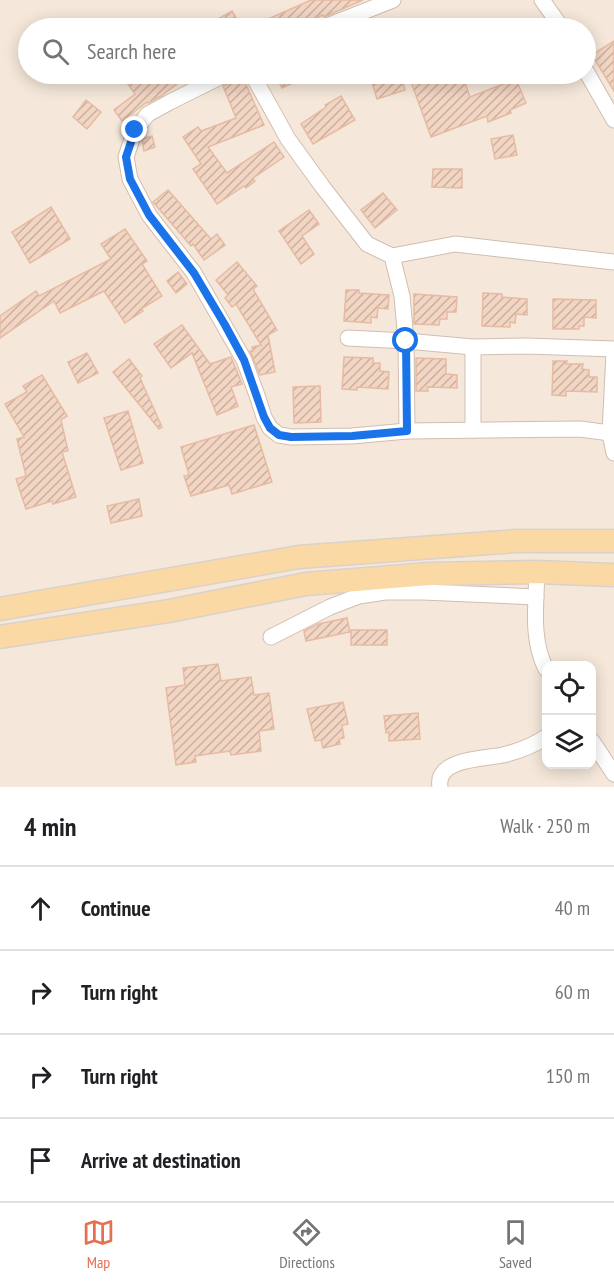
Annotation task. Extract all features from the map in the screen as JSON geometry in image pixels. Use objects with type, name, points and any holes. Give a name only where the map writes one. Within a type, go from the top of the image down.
[{"type":"main road","points":[[0,609],[299,557],[516,541],[614,541]]},
{"type":"main road","points":[[429,547],[429,574]]},
{"type":"main road","points":[[0,637],[169,611],[306,584],[429,574],[537,572],[614,575]]},
{"type":"street","points":[[347,18],[393,0]]},
{"type":"street","points":[[542,0],[555,18]]},
{"type":"street","points":[[206,84],[148,114],[135,130],[126,157],[130,179],[149,215],[194,273],[225,325],[244,360],[270,428],[279,435],[291,437],[473,430],[580,429],[610,433]]},
{"type":"street","points":[[258,84],[288,139],[367,244],[392,256],[455,244],[614,262]]},
{"type":"street","points":[[593,84],[614,120]]},
{"type":"street","points":[[392,256],[402,296],[406,341],[407,431]]},
{"type":"street","points":[[348,338],[473,347],[527,346],[614,351],[610,433],[614,453]]},
{"type":"street","points":[[473,347],[473,430]]},
{"type":"street","points":[[537,572],[535,618],[543,661]]},
{"type":"street","points":[[271,637],[330,607],[359,596],[385,592],[536,597]]},
{"type":"street","points":[[440,787],[439,783],[444,771],[455,764],[531,747],[542,740]]},
{"type":"street","points":[[596,748],[613,771]]},
{"type":"shaded area","points":[[0,0],[614,0],[614,787],[0,787]]},
{"type":"building","points":[[311,0],[363,0],[324,17],[323,15],[316,18],[270,18]]},
{"type":"building","points":[[232,11],[236,18],[220,18]]},
{"type":"building","points":[[614,41],[614,91],[596,62],[596,52]]},
{"type":"building","points":[[128,84],[177,84],[122,121],[114,110],[135,94]]},
{"type":"building","points":[[246,84],[264,125],[208,147],[227,173],[274,142],[284,157],[253,178],[255,181],[246,188],[244,186],[217,204],[193,169],[201,164],[183,137],[198,127],[201,131],[236,118],[223,86]]},
{"type":"building","points":[[372,84],[403,84],[405,90],[377,99]]},
{"type":"building","points":[[412,84],[465,84],[470,97],[503,84],[518,84],[526,103],[510,110],[511,113],[488,122],[487,116],[431,137]]},
{"type":"building","points":[[341,96],[355,120],[313,144],[301,124],[326,107],[325,105]]},
{"type":"building","points":[[86,100],[101,112],[87,129],[73,117]]},
{"type":"building","points":[[513,135],[517,155],[495,159],[491,139]]},
{"type":"building","points":[[152,136],[155,147],[144,151],[142,139]]},
{"type":"building","points":[[433,169],[462,169],[462,188],[432,187]]},
{"type":"building","points":[[168,190],[211,239],[217,234],[225,245],[204,260],[193,244],[191,246],[153,202]]},
{"type":"building","points":[[383,193],[397,210],[375,228],[361,210]]},
{"type":"building","points":[[51,207],[70,239],[30,263],[12,232]]},
{"type":"building","points":[[309,210],[319,224],[302,236],[314,254],[301,264],[279,231]]},
{"type":"building","points":[[125,229],[147,261],[142,264],[162,296],[141,309],[143,311],[125,323],[104,291],[60,313],[54,301],[0,338],[0,316],[36,291],[39,296],[111,259],[101,244]]},
{"type":"building","points":[[237,262],[257,286],[253,289],[277,330],[268,335],[275,372],[260,375],[250,351],[253,351],[252,347],[261,345],[236,304],[232,307],[225,298],[228,295],[216,280]]},
{"type":"building","points":[[178,272],[187,284],[176,293],[167,281]]},
{"type":"building","points":[[346,290],[389,295],[388,309],[378,308],[377,318],[371,317],[371,323],[344,321]]},
{"type":"building","points":[[483,293],[527,299],[527,315],[516,314],[515,323],[510,322],[510,327],[482,326]]},
{"type":"building","points":[[414,294],[457,297],[456,312],[447,312],[447,319],[440,319],[439,325],[414,324]]},
{"type":"building","points":[[553,299],[596,300],[596,318],[584,317],[584,326],[579,326],[579,329],[553,329]]},
{"type":"building","points":[[182,325],[210,364],[231,357],[242,384],[231,387],[238,406],[217,415],[192,353],[171,368],[154,344]]},
{"type":"building","points":[[87,353],[98,373],[78,383],[68,362]]},
{"type":"building","points":[[344,357],[373,358],[373,363],[380,363],[380,371],[389,372],[388,389],[357,387],[357,390],[342,389]]},
{"type":"building","points":[[416,358],[446,359],[446,374],[457,375],[457,388],[427,387],[428,391],[416,391]]},
{"type":"building","points":[[129,359],[142,376],[140,378],[162,427],[159,429],[113,372]]},
{"type":"building","points":[[553,361],[583,364],[582,369],[589,370],[589,377],[597,377],[597,392],[566,391],[566,396],[552,395]]},
{"type":"building","points":[[42,375],[67,416],[61,420],[68,451],[62,452],[76,497],[26,509],[16,479],[26,476],[17,439],[24,437],[5,404],[27,392],[23,386]]},
{"type":"building","points":[[320,386],[321,422],[294,423],[293,387]]},
{"type":"building","points":[[128,411],[143,463],[121,470],[104,418]]},
{"type":"building","points":[[254,425],[272,482],[232,494],[229,485],[191,496],[184,476],[189,475],[181,447]]},
{"type":"building","points":[[139,499],[142,516],[111,523],[107,506]]},
{"type":"building","points":[[347,618],[350,632],[306,641],[304,631],[318,624]]},
{"type":"building","points":[[351,630],[387,630],[387,645],[351,645]]},
{"type":"building","points":[[218,664],[221,681],[251,677],[254,695],[269,693],[274,729],[259,731],[261,751],[231,755],[230,751],[195,756],[196,762],[176,765],[166,688],[185,685],[183,668]]},
{"type":"building","points":[[343,702],[348,724],[342,725],[344,738],[339,739],[340,744],[323,748],[321,740],[315,741],[307,709]]},
{"type":"building","points":[[418,713],[420,739],[389,741],[384,716]]},
{"type":"route","points":[[135,130],[126,157],[130,179],[149,215],[194,273],[225,325],[244,360],[270,428],[279,435],[291,437],[352,436],[407,431],[406,341]]}]
